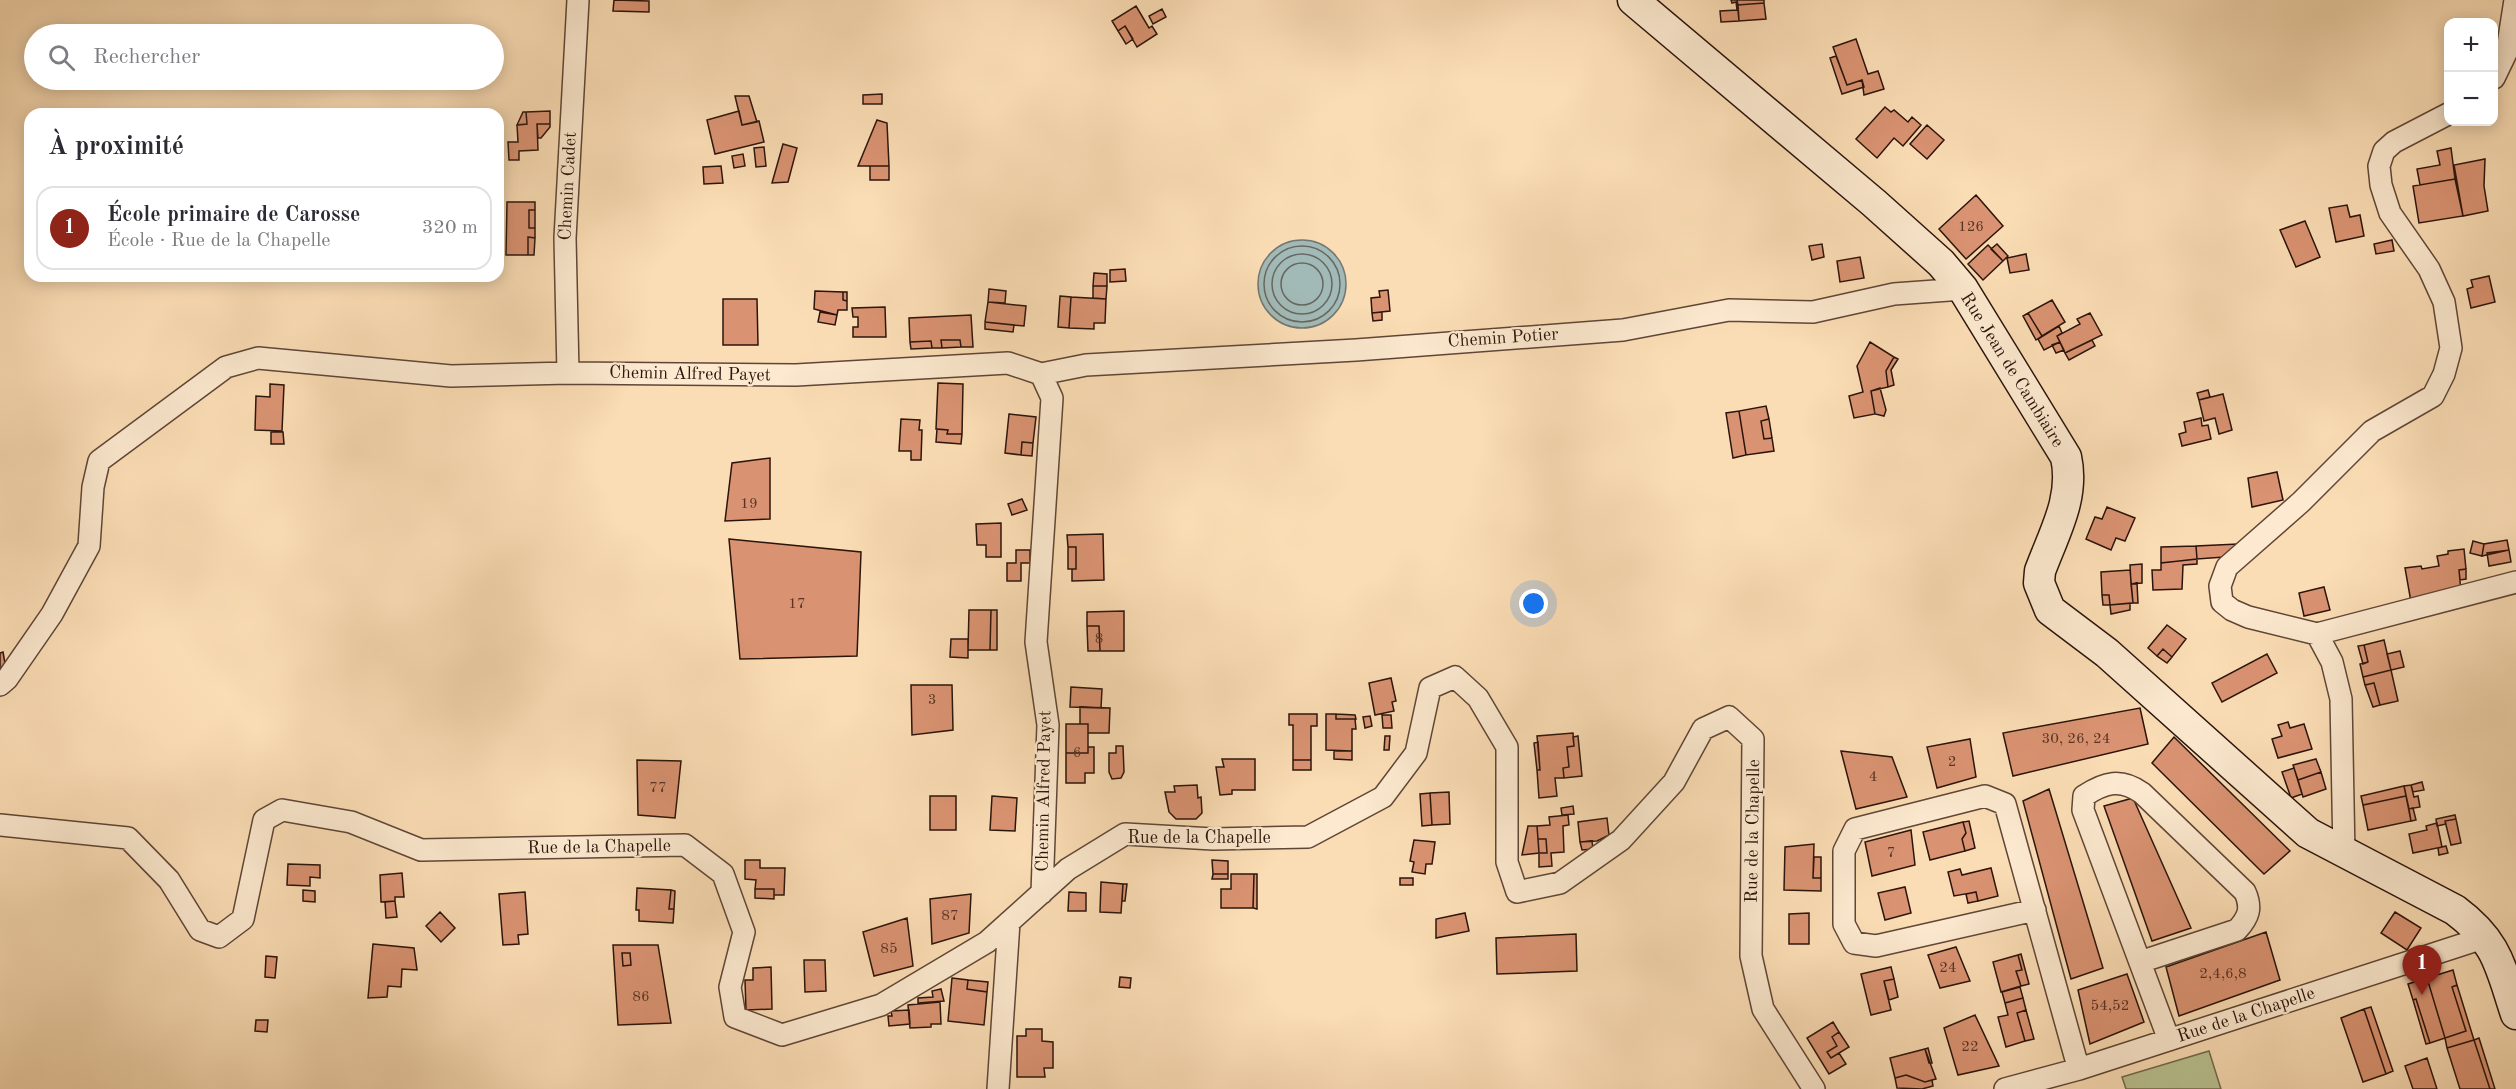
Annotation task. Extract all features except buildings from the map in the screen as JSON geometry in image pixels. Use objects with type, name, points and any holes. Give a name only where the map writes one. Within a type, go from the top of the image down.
[{"type":"main road","name":"Rue Jean de Cambiaire","points":[[1633,0],[1874,203],[1941,263],[1963,290],[2066,457],[2070,475],[2067,500],[2040,571],[2039,583],[2050,610],[2107,653],[2308,833],[2344,854],[2455,910],[2486,937],[2498,960],[2516,1014]]},
{"type":"street","name":"Chemin Cadet","points":[[568,373],[565,238],[578,0]]},
{"type":"street","points":[[2496,72],[2507,51],[2515,0]]},
{"type":"street","points":[[2444,116],[2394,141],[2384,151],[2379,166],[2381,185],[2390,213],[2429,269],[2444,302],[2451,348],[2444,374],[2433,396],[2372,431],[2301,502],[2227,567],[2220,586],[2222,602],[2232,610],[2248,617],[2317,634],[2516,582]]},
{"type":"street","name":"Chemin Potier","points":[[1041,374],[1086,365],[1356,350],[1623,330],[1729,310],[1813,312],[1893,294],[1963,290]]},
{"type":"street","name":"Chemin Alfred Payet","points":[[0,685],[52,614],[90,546],[93,487],[99,461],[226,367],[258,358],[451,376],[568,373],[796,375],[1008,363],[1041,374],[1052,398],[1036,642],[1048,725],[1042,893]]},
{"type":"street","points":[[2317,634],[2332,662],[2341,699],[2344,854]]},
{"type":"street","name":"Rue de la Chapelle","points":[[0,825],[128,838],[169,880],[200,930],[219,937],[243,919],[264,820],[282,810],[351,822],[421,850],[685,845],[723,874],[744,932],[729,987],[735,1017],[782,1035],[881,1005],[987,942],[1068,869],[1125,834],[1213,839],[1308,837],[1383,797],[1416,753],[1430,688],[1455,677],[1478,698],[1507,747],[1507,862],[1517,892],[1560,883],[1621,840],[1674,782],[1703,729],[1729,717],[1753,739],[1751,956],[1763,1009],[1814,1089]]},
{"type":"street","points":[[2140,962],[2237,930],[2247,919],[2250,904],[2245,892],[2142,793],[2129,783],[2112,784],[2095,789],[2084,796],[2083,810],[2169,1040]]},
{"type":"street","points":[[2035,910],[1876,946],[1854,943],[1844,924],[1844,851],[1855,829],[1985,796],[2005,804],[2035,910],[2079,1069]]},
{"type":"street","points":[[998,1089],[1009,922]]},
{"type":"street","name":"Rue de la Chapelle","points":[[2005,1089],[2079,1069],[2486,937]]},
{"type":"green space","points":[[2209,1051],[2221,1089],[2126,1089],[2122,1077]]},
{"type":"water","points":[[1302,240],[1319,244],[1333,253],[1342,267],[1346,284],[1342,301],[1333,315],[1319,324],[1302,328],[1285,324],[1271,315],[1262,301],[1258,284],[1262,267],[1271,253],[1285,244]]},
{"type":"place","name":"École primaire de Carosse","points":[[2422,995]]}]
